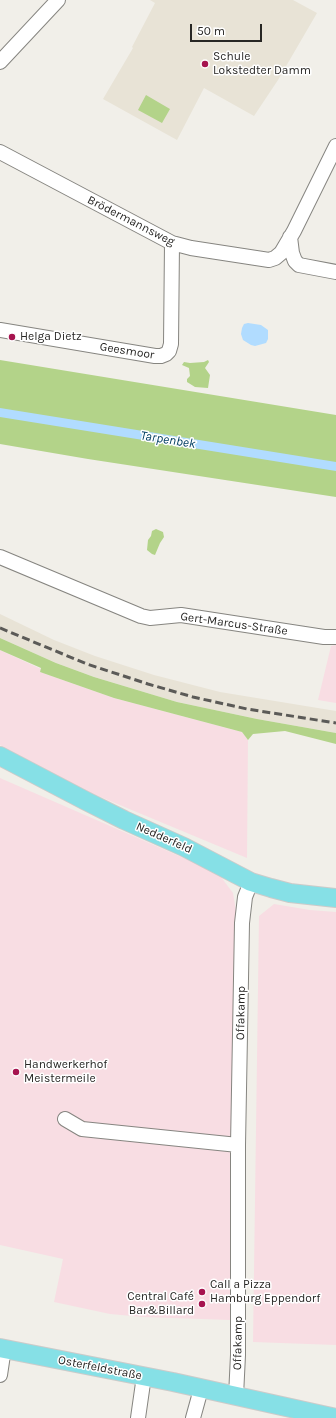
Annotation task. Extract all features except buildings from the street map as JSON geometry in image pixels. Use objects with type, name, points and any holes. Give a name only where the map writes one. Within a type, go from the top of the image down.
[{"type":"main road","name":"Nedderfeld","points":[[0,756],[118,817],[184,847],[251,882],[290,893],[336,898]]},
{"type":"main road","name":"Osterfeldstraße","points":[[2,1348],[144,1376],[336,1418]]},
{"type":"street","points":[[0,62],[58,0]]},
{"type":"street","name":"Brödermannsweg","points":[[0,152],[172,243],[190,248],[268,260],[275,258],[281,253],[290,238],[336,146]]},
{"type":"street","points":[[290,238],[292,253],[295,261],[299,265],[336,272]]},
{"type":"street","name":"Geesmoor","points":[[0,330],[156,356],[166,354],[169,351],[171,344],[172,243]]},
{"type":"street","name":"Gert-Marcus-Straße","points":[[0,557],[141,616],[150,618],[181,615],[330,638],[336,637]]},
{"type":"street","name":"Offakamp","points":[[236,1396],[238,1355],[238,1145],[242,923],[245,897],[251,882]]},
{"type":"street","points":[[65,1119],[82,1129],[238,1145]]},
{"type":"street","points":[[0,1375],[2,1348]]},
{"type":"street","points":[[138,1418],[144,1376]]},
{"type":"street","points":[[193,1418],[201,1388]]},
{"type":"shaded area","name":"Schule Lokstedter Damm","points":[[150,0],[293,0],[317,13],[278,80],[254,116],[204,88],[177,140],[103,99],[133,48],[132,47],[155,3]]},
{"type":"shaded area","points":[[0,614],[54,640],[95,656],[154,675],[220,692],[336,711],[336,733],[257,719],[177,702],[94,677],[56,663],[0,638]]},
{"type":"shaded area","points":[[336,645],[336,703],[318,700],[331,646]]},
{"type":"shaded area","points":[[0,650],[41,669],[40,672],[114,698],[242,732],[248,740],[247,858],[91,793],[0,745]]},
{"type":"shaded area","points":[[0,778],[218,873],[233,893],[236,911],[230,1320],[143,1317],[110,1314],[54,1302],[63,1259],[0,1245]]},
{"type":"shaded area","points":[[274,904],[310,910],[336,912],[336,1345],[253,1342],[259,916]]},
{"type":"green space","points":[[146,95],[170,109],[162,123],[138,110]]},
{"type":"green space","points":[[0,360],[336,415],[336,497],[0,444]]},
{"type":"green space","points":[[208,360],[209,362],[205,368],[210,375],[208,388],[195,387],[187,382],[187,379],[190,376],[189,368],[182,365],[184,362],[204,362]]},
{"type":"green space","points":[[156,529],[163,532],[164,537],[155,555],[147,550],[148,540],[152,531]]},
{"type":"green space","points":[[0,638],[56,663],[94,677],[177,702],[257,719],[336,733],[336,744],[285,731],[253,734],[248,740],[242,732],[114,698],[40,672],[41,668],[0,650]]},
{"type":"water","points":[[248,323],[261,325],[268,330],[268,339],[266,343],[255,346],[243,340],[241,334],[242,328],[244,324]]},
{"type":"water","name":"Tarpenbek","points":[[0,408],[336,462],[336,471],[0,417]]},
{"type":"railway","points":[[0,628],[87,664],[193,697],[247,709],[336,723]]},
{"type":"place","name":"Schule Lokstedter Damm","points":[[205,64]]},
{"type":"place","name":"Helga Dietz","points":[[12,337]]},
{"type":"place","name":"Handwerkerhof Meistermeile","points":[[16,1072]]},
{"type":"place","name":"Call a Pizza Hamburg Eppendorf","points":[[202,1292]]},
{"type":"place","name":"Central Café Bar&Billard","points":[[202,1304]]}]
